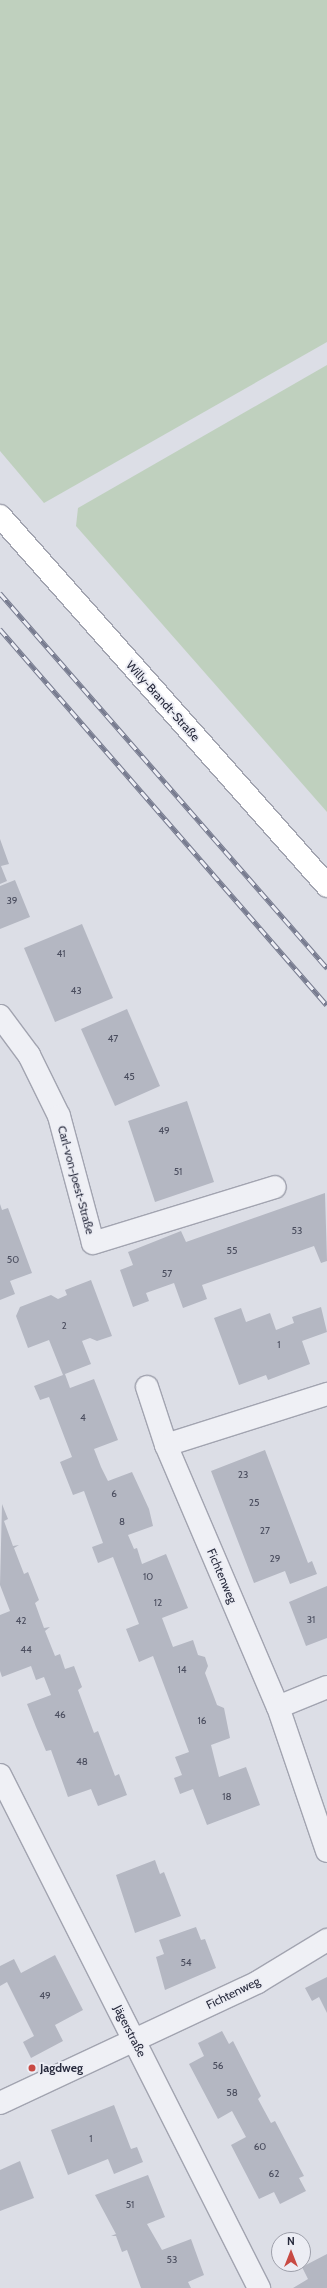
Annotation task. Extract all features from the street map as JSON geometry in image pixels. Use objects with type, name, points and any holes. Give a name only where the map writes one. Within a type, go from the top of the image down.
[{"type":"main road","name":"Willy-Brandt-Straße","points":[[0,516],[327,886]]},
{"type":"street","name":"Carl-von-Joest-Straße","points":[[0,1016],[29,1055],[59,1116],[79,1196],[93,1243],[275,1187]]},
{"type":"street","name":"Fichtenweg","points":[[147,1387],[166,1445],[278,1706],[327,1851]]},
{"type":"street","points":[[166,1445],[327,1394]]},
{"type":"street","points":[[278,1706],[327,1687]]},
{"type":"street","name":"Jägerstraße","points":[[0,1775],[259,2288]]},
{"type":"street","name":"Fichtenweg","points":[[135,2040],[258,1982],[327,1940]]},
{"type":"street","points":[[0,2103],[135,2040]]},
{"type":"green space","points":[[0,0],[327,0],[327,342],[44,503],[0,451]]},
{"type":"green space","points":[[327,365],[327,812],[76,526],[78,508]]},
{"type":"building","points":[[0,839],[9,864],[1,866],[7,881],[0,884]]},
{"type":"building","points":[[15,880],[30,917],[0,929],[0,886]]},
{"type":"building","points":[[82,924],[113,998],[55,1022],[24,948]]},
{"type":"building","points":[[127,1009],[160,1086],[115,1106],[81,1029]]},
{"type":"building","points":[[187,1101],[214,1182],[155,1202],[128,1121]]},
{"type":"building","points":[[325,1193],[327,1261],[321,1263],[314,1246],[202,1285],[207,1299],[183,1308],[174,1283],[146,1293],[149,1301],[133,1307],[120,1270],[133,1265],[128,1252],[181,1231],[186,1242]]},
{"type":"building","points":[[0,1204],[2,1210],[8,1208],[32,1273],[10,1281],[15,1294],[0,1300]]},
{"type":"building","points":[[91,1280],[112,1336],[97,1341],[90,1338],[82,1341],[91,1364],[65,1374],[70,1388],[94,1379],[118,1440],[94,1449],[101,1467],[108,1481],[132,1472],[149,1509],[153,1526],[128,1535],[134,1549],[137,1548],[142,1564],[166,1554],[188,1608],[162,1618],[173,1647],[193,1640],[198,1655],[205,1657],[208,1666],[205,1673],[217,1705],[224,1708],[230,1738],[211,1745],[219,1777],[246,1767],[260,1805],[207,1825],[193,1789],[180,1794],[174,1778],[182,1775],[175,1757],[189,1752],[153,1656],[139,1662],[126,1629],[139,1624],[113,1557],[98,1563],[92,1547],[103,1543],[84,1491],[73,1495],[60,1462],[72,1457],[49,1397],[40,1400],[34,1386],[63,1375],[49,1340],[28,1348],[16,1316],[20,1307],[51,1295],[58,1299],[67,1295],[65,1290]]},
{"type":"building","points":[[321,1307],[327,1332],[302,1341],[310,1364],[268,1380],[266,1375],[239,1385],[214,1318],[241,1308],[246,1322],[270,1313],[276,1330],[294,1323],[292,1317]]},
{"type":"building","points":[[265,1450],[308,1563],[312,1561],[317,1574],[290,1584],[285,1571],[254,1583],[211,1471]]},
{"type":"building","points":[[2,1504],[8,1519],[4,1521],[13,1546],[19,1545],[14,1548],[24,1574],[28,1572],[39,1600],[35,1603],[44,1628],[50,1627],[45,1631],[55,1656],[60,1654],[65,1669],[74,1666],[82,1687],[78,1690],[94,1733],[98,1731],[115,1776],[119,1774],[127,1795],[98,1806],[91,1789],[68,1797],[51,1750],[46,1751],[27,1704],[51,1695],[44,1677],[36,1680],[31,1666],[2,1677],[0,1671],[0,1615],[10,1611],[0,1585]]},
{"type":"building","points":[[327,1586],[327,1638],[306,1646],[289,1602]]},
{"type":"building","points":[[155,1860],[160,1874],[164,1872],[181,1916],[135,1933],[116,1875]]},
{"type":"building","points":[[196,1927],[201,1940],[205,1939],[216,1968],[165,1990],[156,1957],[164,1954],[159,1940]]},
{"type":"building","points":[[55,1955],[83,2010],[55,2025],[63,2041],[31,2058],[23,2042],[34,2036],[7,1982],[0,1986],[0,1966],[14,1959],[21,1973]]},
{"type":"building","points":[[327,1977],[327,2013],[319,1997],[312,2001],[305,1988]]},
{"type":"building","points":[[222,2031],[229,2044],[233,2041],[261,2096],[258,2099],[271,2123],[275,2121],[304,2176],[299,2178],[306,2191],[280,2204],[274,2192],[259,2199],[231,2145],[246,2137],[232,2111],[218,2119],[189,2064],[204,2056],[198,2043]]},
{"type":"building","points":[[114,2105],[131,2149],[137,2147],[143,2162],[114,2174],[108,2159],[68,2175],[51,2130]]},
{"type":"building","points":[[20,2161],[34,2198],[0,2211],[0,2170]]},
{"type":"building","points":[[148,2175],[165,2217],[147,2224],[162,2250],[191,2239],[204,2275],[188,2282],[191,2288],[141,2288],[127,2250],[122,2252],[116,2236],[111,2236],[116,2234],[95,2195]]},
{"type":"building","points":[[327,2254],[327,2288],[293,2288],[308,2279],[304,2272],[311,2272],[311,2262]]},
{"type":"railway","points":[[0,593],[327,968]]},
{"type":"railway","points":[[0,629],[327,1005]]},
{"type":"place","name":"Jagdweg","points":[[32,2068]]}]
